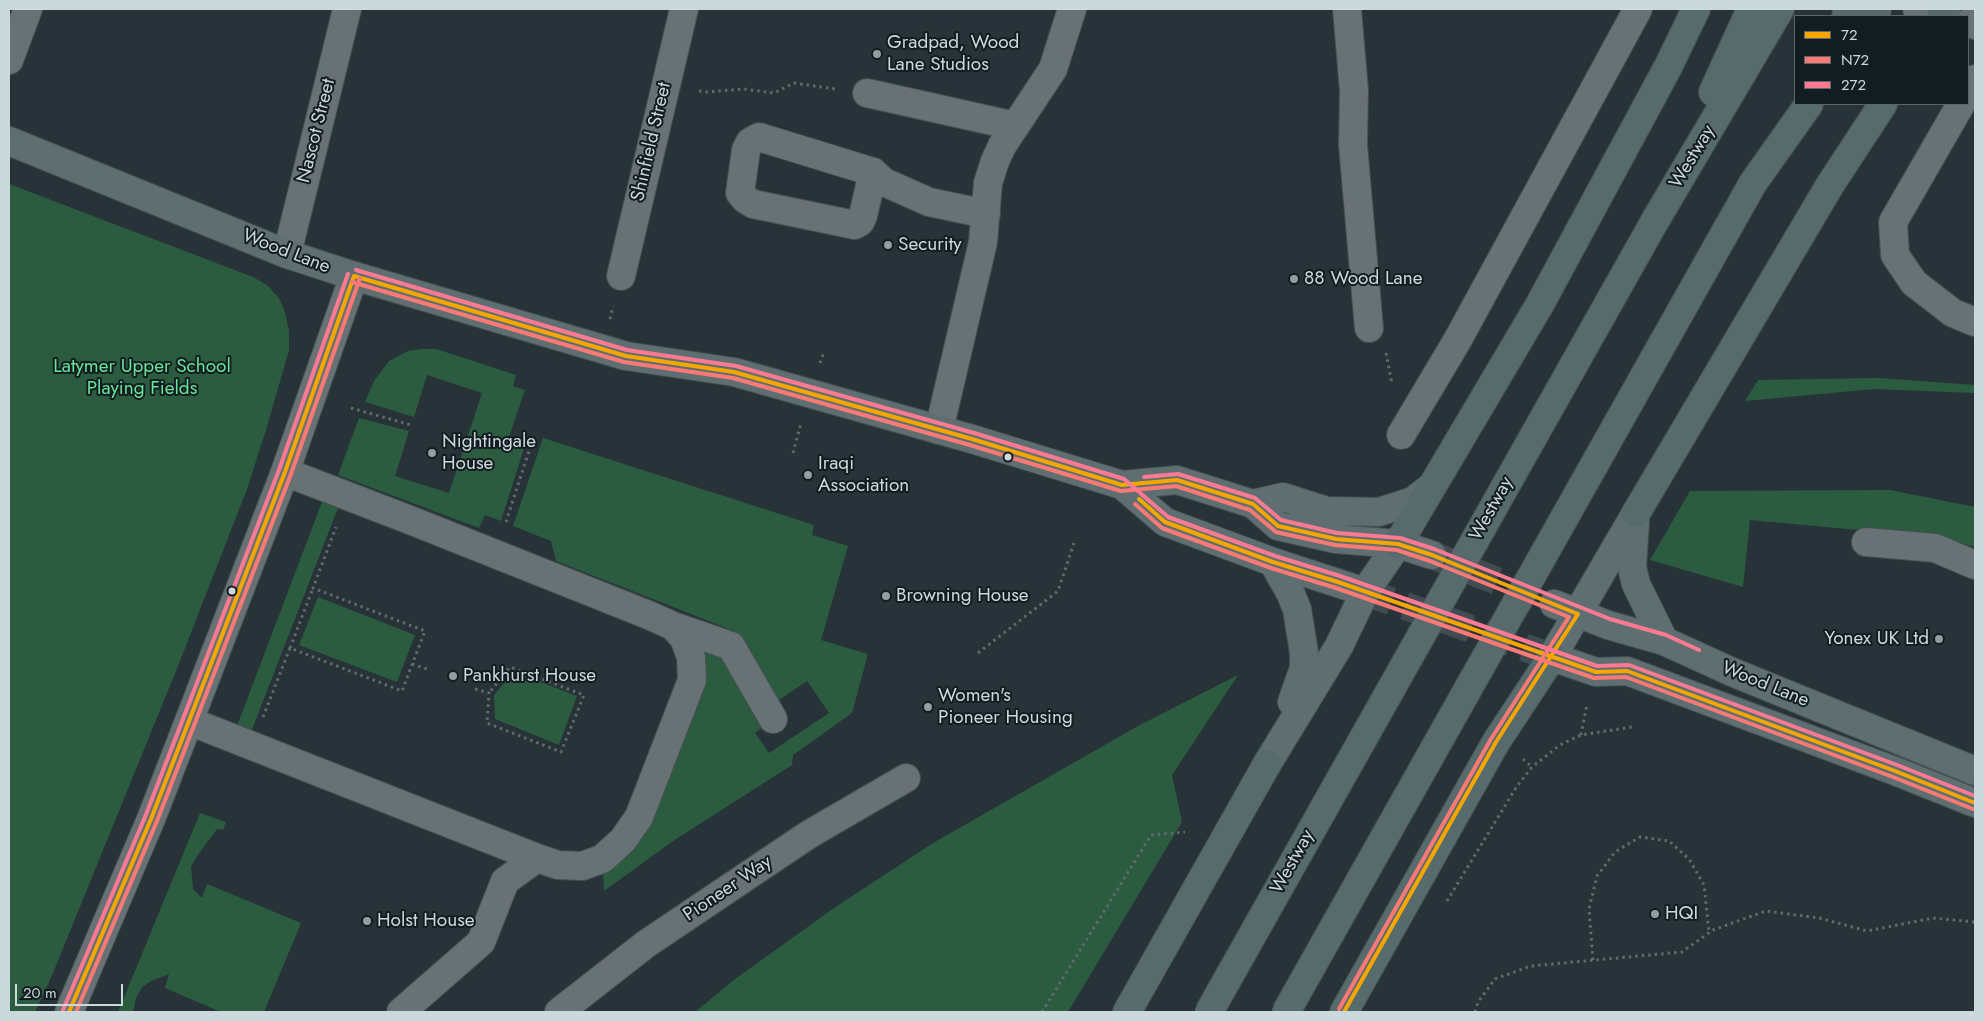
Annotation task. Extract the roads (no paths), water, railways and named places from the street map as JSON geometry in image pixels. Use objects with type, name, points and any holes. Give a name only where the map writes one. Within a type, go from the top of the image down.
[{"type":"highway","points":[[1398,544],[1540,304],[1668,67],[1696,9]]},
{"type":"highway","points":[[1656,219],[1751,9]]},
{"type":"highway","name":"Westway","points":[[1209,1012],[1656,219],[1780,9]]},
{"type":"highway","points":[[1286,1012],[1796,105]]},
{"type":"highway","points":[[1753,183],[1808,105]]},
{"type":"highway","points":[[1636,512],[1830,185],[1882,105]]},
{"type":"highway","points":[[1344,1012],[1496,742],[1552,657]]},
{"type":"highway","points":[[1127,1012],[1267,764]]},
{"type":"main road","name":"Wood Lane","points":[[9,141],[287,254],[354,276],[626,356],[734,372],[939,430],[1122,485],[1178,480],[1253,504],[1278,526],[1336,539],[1398,544],[1432,555]]},
{"type":"main road","name":"Wood Lane","points":[[1122,485],[1165,522],[1273,562],[1365,592]]},
{"type":"main road","points":[[1253,504],[1283,497],[1327,511],[1379,512],[1413,501],[1432,487]]},
{"type":"main road","points":[[1552,657],[1566,609],[1636,512]]},
{"type":"main road","points":[[1636,512],[1632,567],[1636,584],[1664,641]]},
{"type":"main road","points":[[1267,764],[1339,646],[1365,592],[1398,544]]},
{"type":"main road","points":[[1267,764],[1304,668],[1304,653],[1297,609],[1273,562]]},
{"type":"main road","name":"Wood Lane","points":[[1566,609],[1608,625],[1664,641],[1732,672],[1975,770]]},
{"type":"main road","name":"Wood Lane","points":[[1552,657],[1596,672],[1627,671],[1895,771],[1975,803]]},
{"type":"street","points":[[9,60],[28,9]]},
{"type":"street","name":"Nascot Street","points":[[287,254],[347,9]]},
{"type":"street","name":"Shinfield Street","points":[[621,276],[684,9]]},
{"type":"street","points":[[939,430],[983,242],[988,183],[995,161],[1015,126],[1053,69],[1072,9]]},
{"type":"street","points":[[1347,9],[1354,91],[1353,145],[1369,328]]},
{"type":"street","points":[[1401,435],[1457,341],[1638,9]]},
{"type":"street","points":[[1917,9],[1939,15]]},
{"type":"street","points":[[1969,90],[1975,79]]},
{"type":"street","points":[[867,93],[1015,126]]},
{"type":"street","points":[[1960,105],[1893,222],[1894,256],[1914,283],[1953,313],[1975,322]]},
{"type":"street","points":[[873,172],[860,222],[855,225],[752,204],[740,193],[746,150],[750,142],[759,137],[873,172],[884,182],[929,202],[986,214]]},
{"type":"street","points":[[69,1012],[151,819],[285,472],[354,276]]},
{"type":"street","points":[[285,472],[673,626],[731,646],[773,719]]},
{"type":"street","points":[[1866,542],[1935,548],[1975,565]]},
{"type":"street","points":[[189,720],[558,866],[582,866],[602,859],[624,840],[639,816],[692,680],[691,657],[684,638],[673,626]]},
{"type":"street","name":"Pioneer Way","points":[[559,1012],[646,944],[792,846],[906,778]]},
{"type":"street","points":[[401,1012],[480,942],[505,881],[537,858]]},
{"type":"tunnel","points":[[1432,555],[1554,604]]},
{"type":"tunnel","points":[[1365,592],[1552,657]]},
{"type":"place","name":"Gradpad, Wood Lane Studios","points":[[877,54]]},
{"type":"place","name":"Security","points":[[888,245]]},
{"type":"place","name":"88 Wood Lane","points":[[1294,279]]},
{"type":"place","name":"Nightingale House","points":[[432,453]]},
{"type":"place","name":"Iraqi Association","points":[[808,475]]},
{"type":"place","name":"Browning House","points":[[886,596]]},
{"type":"place","name":"Yonex UK Ltd","points":[[1939,639]]},
{"type":"place","name":"Pankhurst House","points":[[453,676]]},
{"type":"place","name":"Women's Pioneer Housing","points":[[928,707]]},
{"type":"place","name":"HQI","points":[[1655,914]]},
{"type":"place","name":"Holst House","points":[[367,921]]},
{"type":"park label","name":"Latymer Upper School Playing Fields","points":[[142,378]]}]
